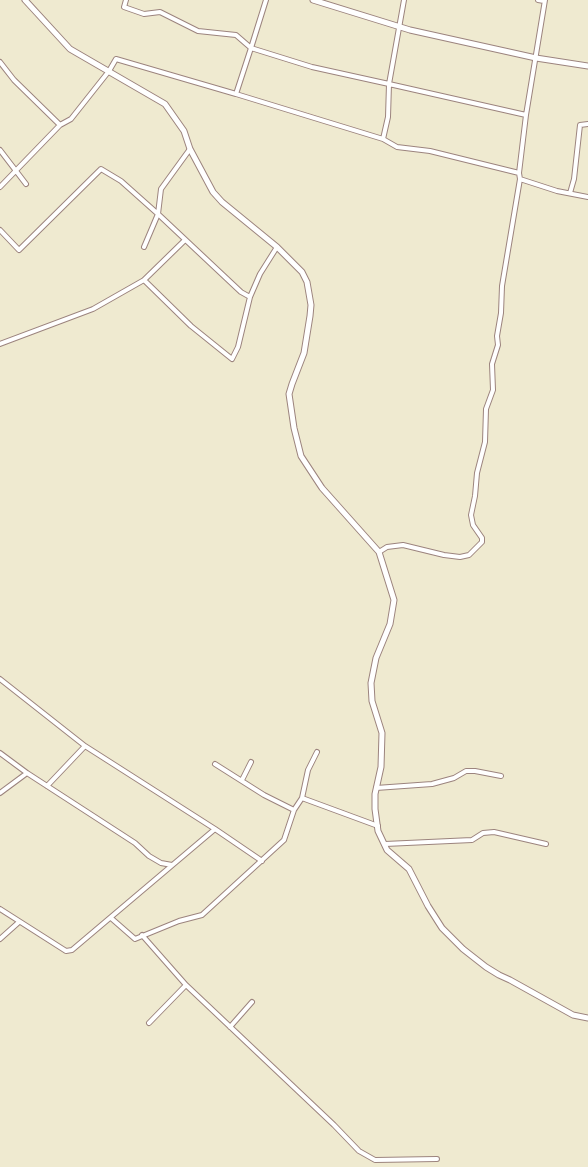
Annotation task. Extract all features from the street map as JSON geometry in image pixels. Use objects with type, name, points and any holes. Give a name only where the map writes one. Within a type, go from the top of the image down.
[{"type":"street","points":[[26,0],[70,49],[164,104],[184,131],[190,149],[205,179],[217,197],[277,247],[302,272],[307,282],[311,305],[304,353],[289,394],[294,428],[301,456],[322,488],[379,552],[394,600],[390,624],[376,658],[371,683],[372,701],[382,733],[375,809],[378,826],[387,850],[410,870],[428,906],[442,928],[463,948],[486,967],[499,975],[573,1015],[588,1018]]},
{"type":"street","points":[[126,0],[124,6],[144,14],[160,12],[198,30],[236,35],[251,48],[312,66],[526,115]]},
{"type":"street","points":[[236,94],[266,0]]},
{"type":"street","points":[[313,0],[400,27],[536,58],[588,66]]},
{"type":"street","points":[[383,139],[388,117],[389,84],[404,0]]},
{"type":"street","points":[[379,552],[387,547],[403,545],[444,556],[460,557],[470,555],[482,542],[482,538],[473,525],[471,515],[475,496],[477,473],[485,442],[486,409],[493,390],[492,364],[498,345],[497,336],[501,314],[502,286],[520,179],[519,173],[526,115],[545,1],[538,0]]},
{"type":"street","points":[[0,187],[16,169],[40,147],[60,124],[71,119],[109,71],[116,59],[383,139],[397,147],[430,151],[519,173]]},
{"type":"street","points":[[0,62],[14,80],[60,124]]},
{"type":"street","points":[[570,193],[574,179],[580,126],[588,124]]},
{"type":"street","points":[[144,247],[158,214],[161,190],[190,149]]},
{"type":"street","points":[[0,150],[26,184]]},
{"type":"street","points":[[0,230],[19,250],[101,169],[120,181],[158,214],[241,292],[250,297]]},
{"type":"street","points":[[520,179],[550,189],[588,197]]},
{"type":"street","points":[[0,344],[93,310],[144,280],[185,240]]},
{"type":"street","points":[[144,280],[191,326],[232,359],[238,346],[250,297],[260,274],[277,247]]},
{"type":"street","points":[[0,679],[85,746],[215,829],[262,861]]},
{"type":"street","points":[[47,786],[85,746]]},
{"type":"street","points":[[111,918],[135,939],[142,935],[202,914],[284,840],[294,810],[302,798],[308,770],[317,752]]},
{"type":"street","points":[[0,753],[27,773],[135,843],[149,856],[161,863],[172,866]]},
{"type":"street","points":[[242,780],[251,762]]},
{"type":"street","points":[[215,764],[264,795],[294,810]]},
{"type":"street","points":[[376,788],[432,784],[454,778],[466,771],[475,770],[501,776]]},
{"type":"street","points":[[0,793],[27,773]]},
{"type":"street","points":[[302,798],[378,826]]},
{"type":"street","points":[[0,909],[66,951],[72,950],[215,829]]},
{"type":"street","points":[[385,844],[472,840],[483,833],[494,832],[546,844]]},
{"type":"street","points":[[0,939],[19,922]]},
{"type":"street","points":[[142,935],[186,985],[359,1150],[375,1160],[437,1159]]},
{"type":"street","points":[[149,1023],[186,985]]},
{"type":"street","points":[[230,1027],[252,1002]]}]
